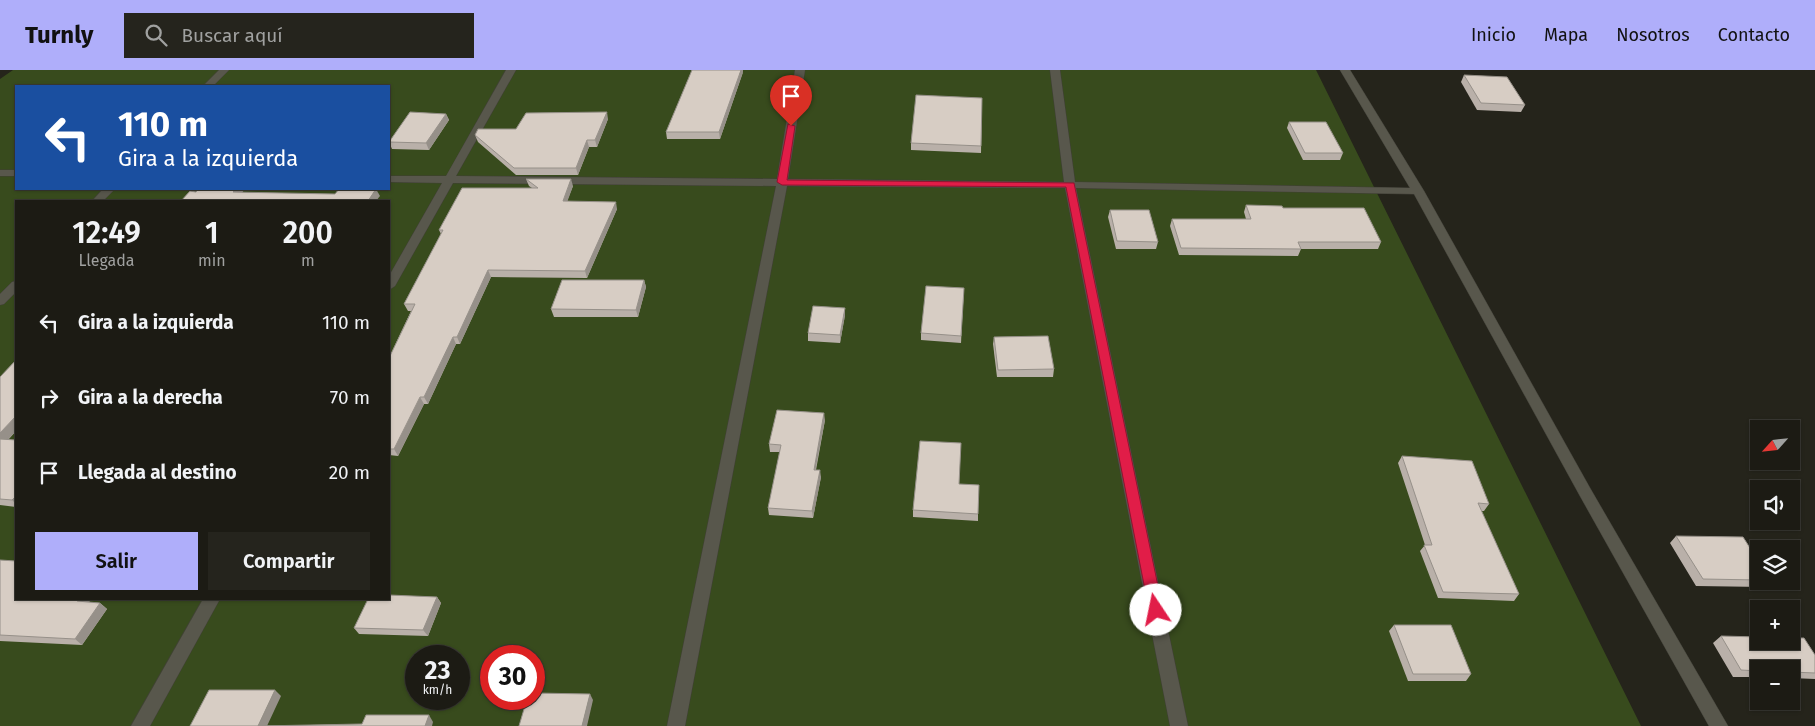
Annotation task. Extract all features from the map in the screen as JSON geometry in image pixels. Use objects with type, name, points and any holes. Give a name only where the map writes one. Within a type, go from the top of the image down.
[{"type":"street","points":[[209,85],[224,70]]},
{"type":"street","points":[[390,284],[511,70]]},
{"type":"street","points":[[676,726],[782,182],[800,70]]},
{"type":"street","points":[[1056,70],[1070,185],[1179,726]]},
{"type":"street","points":[[1345,70],[1418,191],[1585,492],[1719,726]]},
{"type":"street","points":[[0,173],[15,173]]},
{"type":"street","points":[[390,179],[1070,185],[1418,191]]},
{"type":"street","points":[[98,200],[108,190]]},
{"type":"street","points":[[0,301],[15,286]]},
{"type":"street","points":[[140,726],[211,600]]},
{"type":"green space","points":[[13,70],[1316,70],[1641,726],[0,726],[0,79]]},
{"type":"building","points":[[692,70],[741,70],[719,132],[666,132]]},
{"type":"building","points":[[1464,75],[1507,77],[1525,105],[1481,103]]},
{"type":"building","points":[[916,95],[982,98],[981,146],[911,143]]},
{"type":"building","points":[[410,112],[446,114],[426,143],[390,141]]},
{"type":"building","points":[[607,112],[595,140],[587,140],[576,168],[514,168],[475,135],[478,129],[516,129],[526,113]]},
{"type":"building","points":[[1289,122],[1326,122],[1343,153],[1305,153]]},
{"type":"building","points":[[526,179],[571,179],[563,201],[616,202],[585,271],[488,270],[457,337],[453,337],[424,397],[420,397],[394,449],[390,449],[390,356],[415,304],[404,304],[443,230],[439,230],[462,188],[538,188]]},
{"type":"building","points":[[197,190],[235,190],[233,192],[335,194],[338,190],[375,190],[369,200],[182,200],[190,191],[196,192]]},
{"type":"building","points":[[1246,205],[1282,206],[1283,208],[1364,208],[1381,242],[1298,242],[1301,249],[1181,248],[1172,219],[1251,219]]},
{"type":"building","points":[[1110,210],[1149,210],[1158,242],[1117,241]]},
{"type":"building","points":[[562,280],[644,280],[636,310],[551,309]]},
{"type":"building","points":[[926,286],[964,288],[961,336],[921,333]]},
{"type":"building","points":[[813,306],[845,308],[840,335],[808,333]]},
{"type":"building","points":[[1048,336],[1054,369],[998,370],[994,337]]},
{"type":"building","points":[[15,361],[15,417],[0,433],[0,377]]},
{"type":"building","points":[[777,410],[824,413],[814,470],[820,470],[812,511],[768,508],[781,445],[769,444]]},
{"type":"building","points":[[0,439],[15,440],[15,497],[12,500],[0,499]]},
{"type":"building","points":[[920,441],[961,443],[959,484],[979,485],[978,514],[913,510]]},
{"type":"building","points":[[1402,456],[1472,461],[1489,504],[1478,503],[1519,594],[1443,592],[1424,545],[1432,545]]},
{"type":"building","points":[[1676,536],[1743,537],[1750,548],[1750,580],[1703,579]]},
{"type":"building","points":[[0,560],[15,561],[15,600],[78,600],[100,603],[75,639],[0,635]]},
{"type":"building","points":[[390,595],[437,597],[423,630],[354,628],[368,600],[390,600]]},
{"type":"building","points":[[1394,625],[1451,625],[1471,674],[1413,674]]},
{"type":"building","points":[[1721,636],[1750,637],[1750,650],[1800,650],[1800,638],[1804,638],[1815,655],[1815,673],[1800,672],[1800,660],[1750,660],[1750,670],[1741,670]]},
{"type":"building","points":[[209,690],[275,690],[258,726],[190,726]]},
{"type":"building","points":[[545,693],[590,694],[582,726],[519,726],[524,710],[545,710]]},
{"type":"building","points":[[366,715],[429,715],[425,726],[258,726],[362,724]]},
{"type":"route","points":[[791,126],[782,182],[1070,185],[1156,610]]}]
